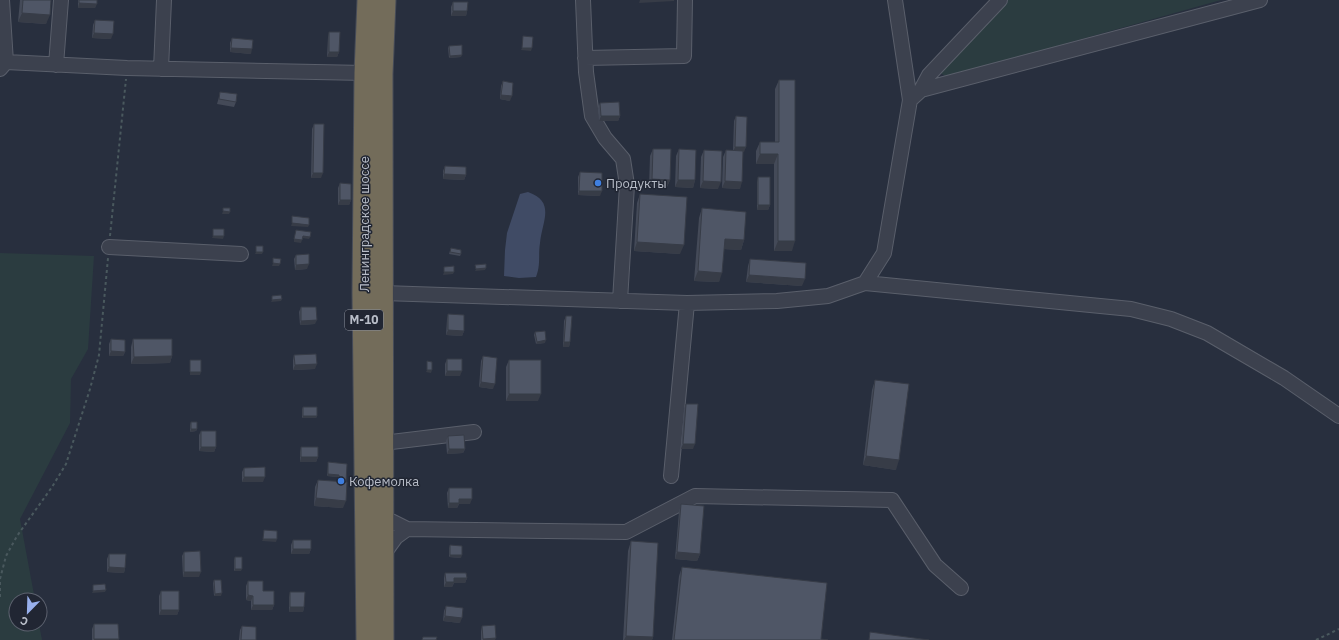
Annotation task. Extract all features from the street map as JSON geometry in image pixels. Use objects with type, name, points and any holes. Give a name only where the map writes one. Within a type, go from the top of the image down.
[{"type":"highway","name":"Ленинградское шоссе","points":[[367,640],[363,294],[365,73],[368,0]]},
{"type":"highway","name":"Ленинградское шоссе","points":[[384,640],[382,74],[385,0]]},
{"type":"street","points":[[2,0],[3,65],[56,64],[126,68],[365,73]]},
{"type":"street","points":[[56,64],[61,0]]},
{"type":"street","points":[[161,69],[164,0]]},
{"type":"street","points":[[583,0],[585,58],[592,116],[605,138],[623,159],[627,185],[620,301]]},
{"type":"street","points":[[585,58],[684,56],[684,0]]},
{"type":"street","points":[[865,283],[884,253],[910,100],[895,0]]},
{"type":"street","points":[[910,100],[921,90],[929,75],[1000,0]]},
{"type":"street","points":[[921,90],[1260,0]]},
{"type":"street","points":[[109,247],[241,254]]},
{"type":"street","points":[[383,293],[687,303],[777,302],[828,296],[865,283],[1131,310],[1171,319],[1207,333],[1284,378],[1339,416]]},
{"type":"street","points":[[671,476],[687,303]]},
{"type":"street","points":[[383,443],[474,432]]},
{"type":"street","points":[[383,513],[389,520],[407,529],[626,532],[695,496],[892,500],[935,565],[961,588]]},
{"type":"street","points":[[383,555],[396,537],[407,529]]},
{"type":"path","points":[[0,597],[0,580],[6,556],[17,536],[52,487],[66,464],[90,389],[99,355],[126,68]]},
{"type":"path","points":[[1316,640],[1339,629]]},
{"type":"shaded area","points":[[1007,0],[1221,0],[946,77],[938,71]]},
{"type":"shaded area","points":[[0,253],[94,256],[88,349],[71,379],[70,423],[20,519],[34,592],[8,592],[8,632],[40,632],[42,640],[0,640]]},
{"type":"water","points":[[528,192],[537,196],[545,207],[538,272],[536,277],[519,278],[504,276],[507,233],[520,194]]},
{"type":"building","points":[[23,0],[51,0],[50,15],[22,13]]},
{"type":"building","points":[[79,0],[97,0],[97,4],[79,3]]},
{"type":"building","points":[[453,2],[468,2],[467,11],[453,11]]},
{"type":"building","points":[[95,20],[114,21],[113,34],[94,33]]},
{"type":"building","points":[[329,32],[340,32],[339,52],[329,52]]},
{"type":"building","points":[[523,36],[533,37],[532,48],[522,48]]},
{"type":"building","points":[[232,38],[253,40],[252,49],[231,48]]},
{"type":"building","points":[[462,45],[462,55],[450,56],[449,46]]},
{"type":"building","points":[[779,80],[795,80],[795,241],[778,241],[778,154],[760,154],[760,142],[779,142]]},
{"type":"building","points":[[503,81],[513,83],[512,96],[501,95]]},
{"type":"building","points":[[220,92],[237,94],[236,102],[219,99]]},
{"type":"building","points":[[619,102],[620,116],[601,116],[600,103]]},
{"type":"building","points":[[736,116],[747,117],[746,147],[735,147]]},
{"type":"building","points":[[314,124],[324,124],[323,173],[313,173]]},
{"type":"building","points":[[653,149],[671,149],[670,180],[652,179]]},
{"type":"building","points":[[679,149],[696,150],[695,180],[678,180]]},
{"type":"building","points":[[704,150],[722,151],[721,182],[703,181]]},
{"type":"building","points":[[726,150],[743,151],[742,182],[725,181]]},
{"type":"building","points":[[445,166],[466,167],[466,175],[444,174]]},
{"type":"building","points":[[580,172],[602,173],[602,191],[579,191]]},
{"type":"building","points":[[758,177],[770,177],[770,205],[758,205]]},
{"type":"building","points":[[340,183],[351,184],[351,200],[340,200]]},
{"type":"building","points":[[640,194],[687,197],[684,245],[637,242]]},
{"type":"building","points":[[223,208],[230,208],[230,212],[223,211]]},
{"type":"building","points":[[702,208],[746,212],[744,240],[725,239],[722,273],[698,271]]},
{"type":"building","points":[[292,216],[309,218],[309,225],[292,223]]},
{"type":"building","points":[[213,229],[224,229],[224,236],[213,236]]},
{"type":"building","points":[[296,230],[311,232],[310,237],[303,236],[302,240],[294,239]]},
{"type":"building","points":[[256,246],[263,246],[263,252],[256,252]]},
{"type":"building","points":[[451,248],[461,250],[461,254],[450,252]]},
{"type":"building","points":[[309,254],[309,264],[296,265],[296,255]]},
{"type":"building","points":[[273,258],[281,259],[280,264],[273,263]]},
{"type":"building","points":[[750,259],[806,263],[805,279],[749,275]]},
{"type":"building","points":[[486,264],[486,268],[476,269],[475,265]]},
{"type":"building","points":[[454,266],[454,272],[444,272],[444,267]]},
{"type":"building","points":[[281,295],[282,299],[272,300],[272,296]]},
{"type":"building","points":[[301,307],[316,307],[317,320],[301,321]]},
{"type":"building","points":[[448,314],[464,315],[464,331],[448,330]]},
{"type":"building","points":[[566,316],[572,316],[570,342],[564,342]]},
{"type":"building","points":[[545,331],[546,340],[537,342],[535,332]]},
{"type":"building","points":[[111,339],[125,340],[125,352],[111,351]]},
{"type":"building","points":[[133,339],[172,339],[172,356],[134,357]]},
{"type":"building","points":[[316,354],[317,364],[295,365],[294,355]]},
{"type":"building","points":[[483,356],[497,358],[495,384],[481,382]]},
{"type":"building","points":[[447,359],[462,359],[462,371],[447,371]]},
{"type":"building","points":[[190,360],[201,360],[201,372],[190,372]]},
{"type":"building","points":[[509,360],[541,360],[541,394],[509,394]]},
{"type":"building","points":[[427,361],[432,362],[432,370],[427,370]]},
{"type":"building","points":[[875,380],[909,384],[899,460],[866,456]]},
{"type":"building","points":[[686,404],[698,404],[695,444],[683,444]]},
{"type":"building","points":[[303,407],[317,407],[317,416],[303,416]]},
{"type":"building","points":[[191,422],[197,422],[197,429],[191,429]]},
{"type":"building","points":[[201,431],[216,431],[216,447],[201,447]]},
{"type":"building","points":[[464,435],[465,449],[449,449],[448,436]]},
{"type":"building","points":[[301,447],[318,447],[318,457],[301,457]]},
{"type":"building","points":[[328,462],[347,464],[346,482],[339,481],[339,475],[328,474]]},
{"type":"building","points":[[265,467],[265,477],[244,477],[244,468]]},
{"type":"building","points":[[318,480],[347,482],[346,501],[316,498]]},
{"type":"building","points":[[449,488],[472,488],[472,499],[459,499],[459,503],[449,503]]},
{"type":"building","points":[[681,504],[704,506],[700,554],[677,552]]},
{"type":"building","points":[[264,530],[277,531],[277,539],[263,539]]},
{"type":"building","points":[[293,540],[311,540],[311,549],[293,549]]},
{"type":"building","points":[[631,541],[658,543],[653,637],[626,636]]},
{"type":"building","points":[[450,545],[462,546],[462,555],[450,555]]},
{"type":"building","points":[[200,551],[201,572],[184,572],[184,552]]},
{"type":"building","points":[[109,554],[126,554],[125,568],[109,567]]},
{"type":"building","points":[[235,557],[242,557],[242,569],[235,569]]},
{"type":"building","points":[[682,567],[827,583],[821,639],[828,640],[674,640]]},
{"type":"building","points":[[445,573],[466,573],[467,578],[454,578],[454,582],[446,582]]},
{"type":"building","points":[[214,580],[221,580],[222,593],[215,594]]},
{"type":"building","points":[[248,581],[263,581],[263,591],[274,591],[274,605],[253,605],[253,596],[248,595]]},
{"type":"building","points":[[105,584],[106,590],[93,591],[93,585]]},
{"type":"building","points":[[161,591],[179,591],[179,610],[161,610]]},
{"type":"building","points":[[290,592],[305,592],[304,607],[290,607]]},
{"type":"building","points":[[446,606],[463,608],[462,618],[445,616]]},
{"type":"building","points":[[94,624],[118,624],[119,639],[94,639]]},
{"type":"building","points":[[495,625],[496,638],[483,639],[482,626]]},
{"type":"building","points":[[242,626],[256,627],[256,640],[241,640]]},
{"type":"building","points":[[870,632],[929,640],[869,640]]},
{"type":"building","points":[[423,637],[437,637],[436,640],[422,640]]},
{"type":"place","name":"Продукты","points":[[598,183]]},
{"type":"place","name":"Кофемолка","points":[[341,481]]}]
